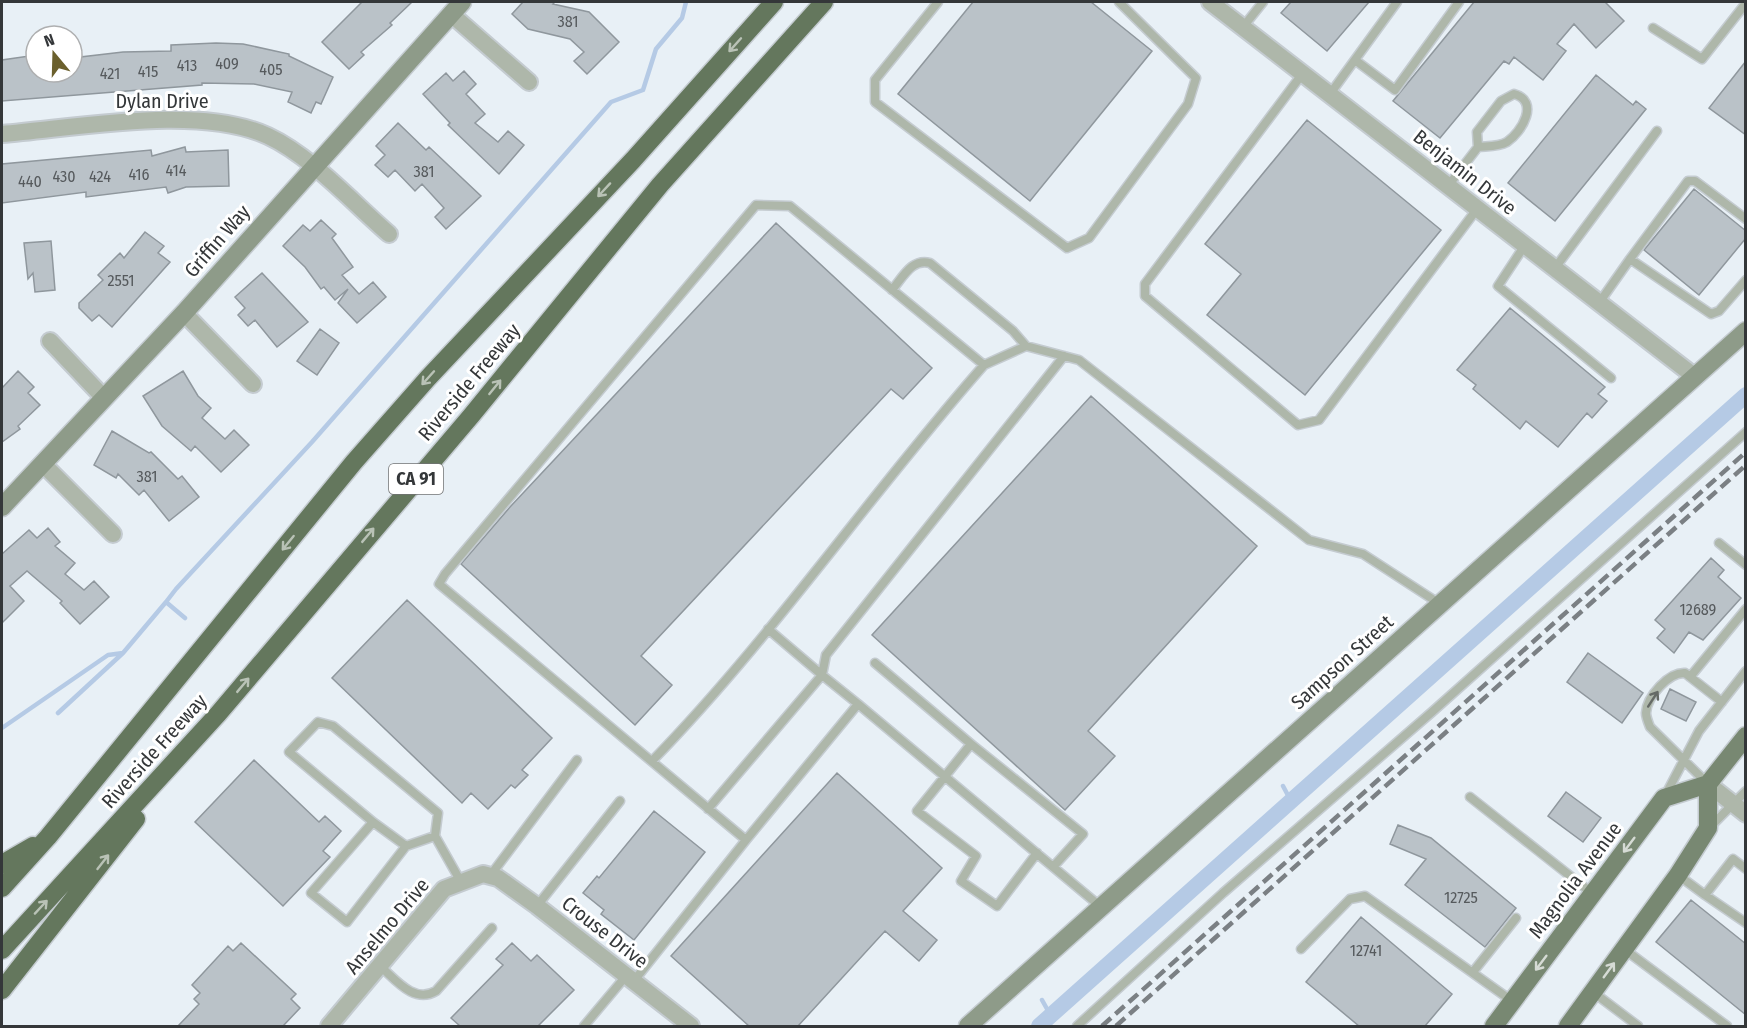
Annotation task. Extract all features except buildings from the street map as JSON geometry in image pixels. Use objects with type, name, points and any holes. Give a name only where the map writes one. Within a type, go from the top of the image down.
[{"type":"highway","name":"Riverside Freeway","points":[[2,888],[48,837],[361,454],[428,378],[633,160],[774,2]]},
{"type":"highway","name":"Riverside Freeway","points":[[2,950],[218,714],[397,500],[471,416],[660,185],[824,2]]},
{"type":"highway","points":[[2,990],[218,714]]},
{"type":"highway","points":[[2,864],[48,837]]},
{"type":"main road","points":[[1664,798],[1708,784],[1746,736]]},
{"type":"main road","points":[[1568,1026],[1678,875],[1708,828],[1708,784]]},
{"type":"main road","name":"Magnolia Avenue","points":[[1494,1026],[1664,798]]},
{"type":"street","name":"Benjamin Drive","points":[[1210,2],[1694,376]]},
{"type":"street","points":[[456,8],[529,82]]},
{"type":"street","name":"Griffin Way","points":[[2,507],[184,313],[312,166],[456,8]]},
{"type":"street","name":"Dylan Drive","points":[[2,134],[100,122],[224,122],[268,136],[312,166],[389,234]]},
{"type":"street","points":[[184,313],[253,384]]},
{"type":"street","name":"Sampson Street","points":[[968,1026],[1746,331]]},
{"type":"street","points":[[50,341],[104,398]]},
{"type":"street","points":[[43,464],[113,534]]},
{"type":"street","points":[[1708,784],[1739,809]]},
{"type":"street","name":"Anselmo Drive","points":[[329,1026],[444,889],[483,874],[490,876]]},
{"type":"street","name":"Crouse Drive","points":[[490,876],[498,878],[537,906],[691,1026]]},
{"type":"lane","points":[[938,2],[875,80],[875,102],[1067,248],[1089,238],[1188,104],[1197,78],[1119,2]]},
{"type":"lane","points":[[1243,27],[1263,2]]},
{"type":"lane","points":[[1330,94],[1397,2]]},
{"type":"lane","points":[[1355,60],[1395,90],[1459,2]]},
{"type":"lane","points":[[1653,28],[1702,59],[1746,3]]},
{"type":"lane","points":[[1303,73],[1145,284],[1145,296],[1298,425],[1319,420],[1477,208]]},
{"type":"lane","points":[[1448,186],[1478,147],[1477,132],[1501,100],[1514,94],[1522,96],[1527,102],[1527,116],[1509,140],[1497,146],[1478,147]]},
{"type":"lane","points":[[1555,268],[1657,130]]},
{"type":"lane","points":[[1599,303],[1688,181],[1695,181],[1746,219]]},
{"type":"lane","points":[[746,840],[439,585],[445,574],[756,205],[790,206],[984,365]]},
{"type":"lane","points":[[1525,245],[1497,286],[1611,378]]},
{"type":"lane","points":[[1630,259],[1711,314],[1719,311],[1746,280]]},
{"type":"lane","points":[[892,290],[914,264],[923,261],[930,263],[1013,332],[1026,346],[1079,360],[1309,540],[1363,555],[1440,604]]},
{"type":"lane","points":[[652,761],[704,708],[933,423],[984,365],[1026,346]]},
{"type":"lane","points":[[708,809],[822,675],[826,655],[1064,356]]},
{"type":"lane","points":[[1077,1026],[1223,893],[1432,712],[1746,432]]},
{"type":"lane","points":[[1719,543],[1746,565]]},
{"type":"lane","points":[[1690,677],[1746,609]]},
{"type":"lane","points":[[768,629],[1101,907]]},
{"type":"lane","points":[[875,663],[1083,834],[1053,867]]},
{"type":"lane","points":[[1664,798],[1699,731],[1746,671]]},
{"type":"lane","points":[[1708,784],[1650,727],[1646,714],[1649,703],[1670,676],[1678,673],[1690,677],[1722,702]]},
{"type":"lane","points":[[584,1026],[630,979],[858,704]]},
{"type":"lane","points":[[406,846],[373,822],[289,752],[318,722],[333,726],[438,813],[435,836],[461,882]]},
{"type":"lane","points":[[971,744],[917,811],[976,856],[961,881],[997,906],[1037,854]]},
{"type":"lane","points":[[490,876],[577,760]]},
{"type":"lane","points":[[1708,828],[1739,809],[1746,791]]},
{"type":"lane","points":[[1470,797],[1593,894]]},
{"type":"lane","points":[[537,906],[620,801]]},
{"type":"lane","points":[[373,822],[311,893],[347,922],[406,846],[435,836]]},
{"type":"lane","points":[[1705,895],[1732,860],[1746,869]]},
{"type":"lane","points":[[1678,875],[1746,923]]},
{"type":"lane","points":[[1301,949],[1350,899],[1365,896],[1513,1001]]},
{"type":"lane","points":[[1473,972],[1516,918]]},
{"type":"lane","points":[[380,966],[412,993],[420,997],[428,996],[436,991],[492,928]]},
{"type":"lane","points":[[1624,949],[1727,1026]]},
{"type":"lane","points":[[1593,992],[1638,1026]]},
{"type":"waterway","points":[[185,618],[166,602],[176,589],[312,442],[611,102],[643,90],[656,49],[682,18],[686,2]]},
{"type":"waterway","points":[[1039,1026],[1746,395]]},
{"type":"waterway","points":[[2,728],[108,655],[123,653],[166,602]]},
{"type":"waterway","points":[[58,713],[123,653]]},
{"type":"waterway","points":[[1283,786],[1291,801]]},
{"type":"waterway","points":[[1042,1000],[1051,1016]]},
{"type":"railway","points":[[1102,1026],[1746,452]]},
{"type":"railway","points":[[1116,1026],[1746,465]]}]
